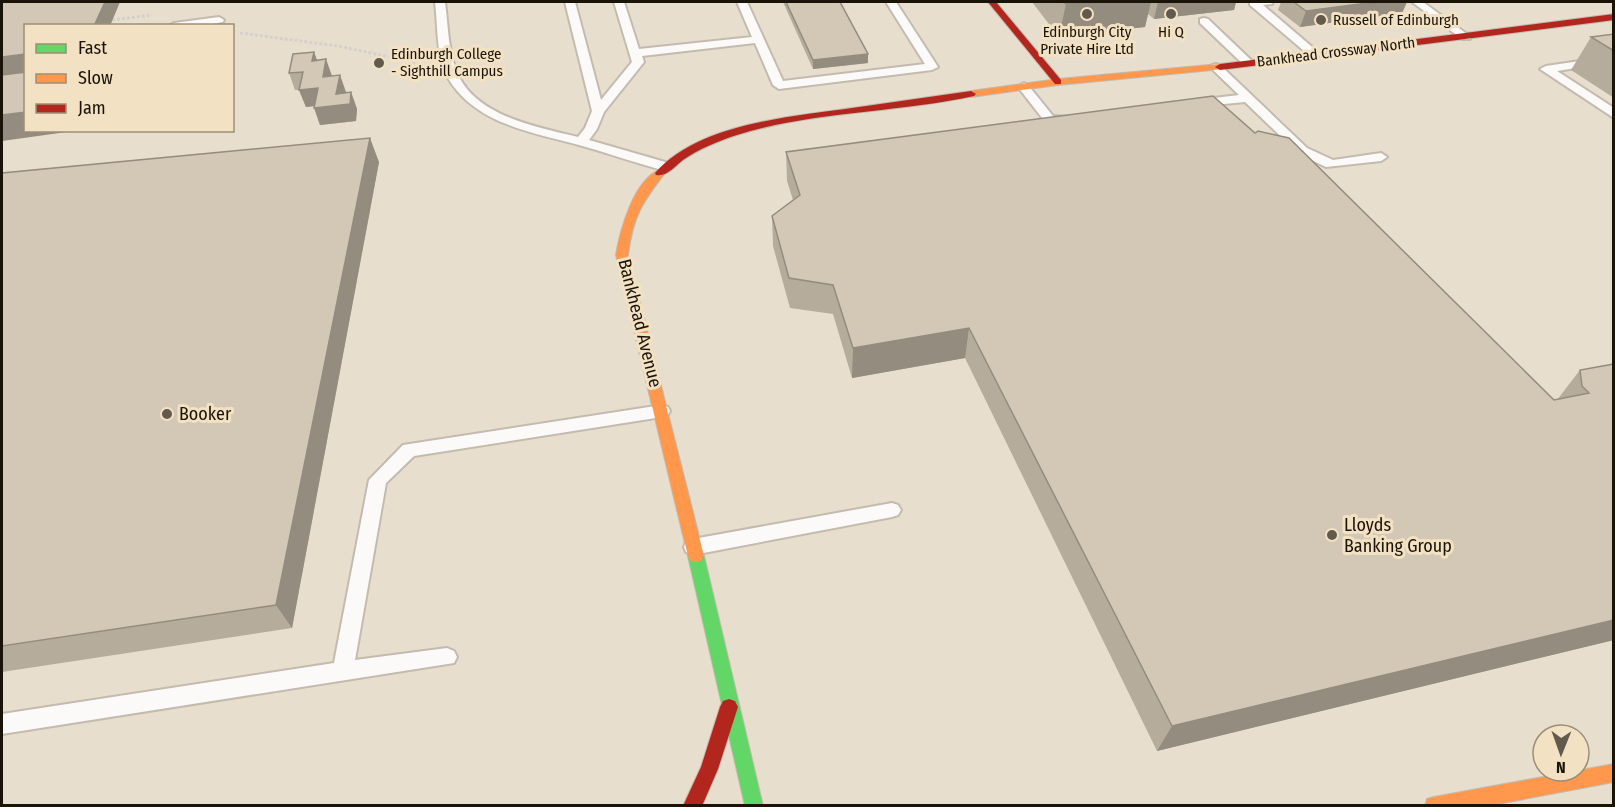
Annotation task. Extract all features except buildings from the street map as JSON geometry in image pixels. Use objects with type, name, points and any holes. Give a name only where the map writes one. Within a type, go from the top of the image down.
[{"type":"street","points":[[992,2],[1058,82]]},
{"type":"street","name":"Bankhead Crossway North","points":[[1058,82],[1216,67],[1610,20]]},
{"type":"street","name":"Bankhead Avenue","points":[[754,806],[662,411],[622,255],[621,238],[637,199],[667,167],[691,150],[717,137],[761,124],[1058,82]]},
{"type":"street","name":"Bankhead Avenue","points":[[692,806],[710,769],[729,706]]},
{"type":"street","points":[[1434,806],[1614,773]]},
{"type":"street","points":[[1479,806],[1513,793]]},
{"type":"lane","points":[[440,2],[447,60],[453,77],[467,95],[485,109],[547,135],[581,141],[667,167]]},
{"type":"lane","points":[[570,2],[598,111]]},
{"type":"lane","points":[[581,141],[591,129],[598,111],[638,62],[619,2]]},
{"type":"lane","points":[[742,2],[779,85],[932,67],[891,2]]},
{"type":"lane","points":[[1268,2],[1254,3],[1314,54]]},
{"type":"lane","points":[[1417,2],[1466,37]]},
{"type":"lane","points":[[189,24],[219,20]]},
{"type":"lane","points":[[1204,21],[1248,63]]},
{"type":"lane","points":[[635,53],[759,39]]},
{"type":"lane","points":[[1614,59],[1545,69],[1614,114]]},
{"type":"lane","points":[[1216,67],[1303,151],[1331,164],[1381,157]]},
{"type":"lane","points":[[1024,87],[1050,120],[1059,122],[1082,118]]},
{"type":"lane","points":[[1188,105],[1247,98]]},
{"type":"lane","points":[[343,671],[378,480],[409,450],[662,411]]},
{"type":"lane","points":[[693,547],[892,510]]},
{"type":"lane","points":[[2,723],[447,657]]},
{"type":"path","points":[[234,32],[338,46],[422,64]]},
{"type":"traffic: fast","points":[[696,556],[754,806]]},
{"type":"traffic: slow","points":[[971,94],[1058,82],[1220,67]]},
{"type":"traffic: slow","points":[[660,173],[644,191],[633,210],[626,231],[622,255],[696,556]]},
{"type":"traffic: slow","points":[[1434,806],[1614,773]]},
{"type":"traffic: jam","points":[[992,2],[1058,82]]},
{"type":"traffic: jam","points":[[1220,67],[1614,17]]},
{"type":"traffic: jam","points":[[660,173],[701,145],[747,129],[795,119],[971,94]]},
{"type":"traffic: jam","points":[[692,806],[709,769],[729,707]]},
{"type":"place","name":"Edinburgh City Private Hire Ltd","points":[[1087,14]]},
{"type":"place","name":"Hi Q","points":[[1171,14]]},
{"type":"place","name":"Russell of Edinburgh","points":[[1321,20]]},
{"type":"place","name":"Edinburgh College - Sighthill Campus","points":[[379,63]]},
{"type":"place","name":"Booker","points":[[167,414]]},
{"type":"place","name":"Lloyds Banking Group","points":[[1332,535]]}]
